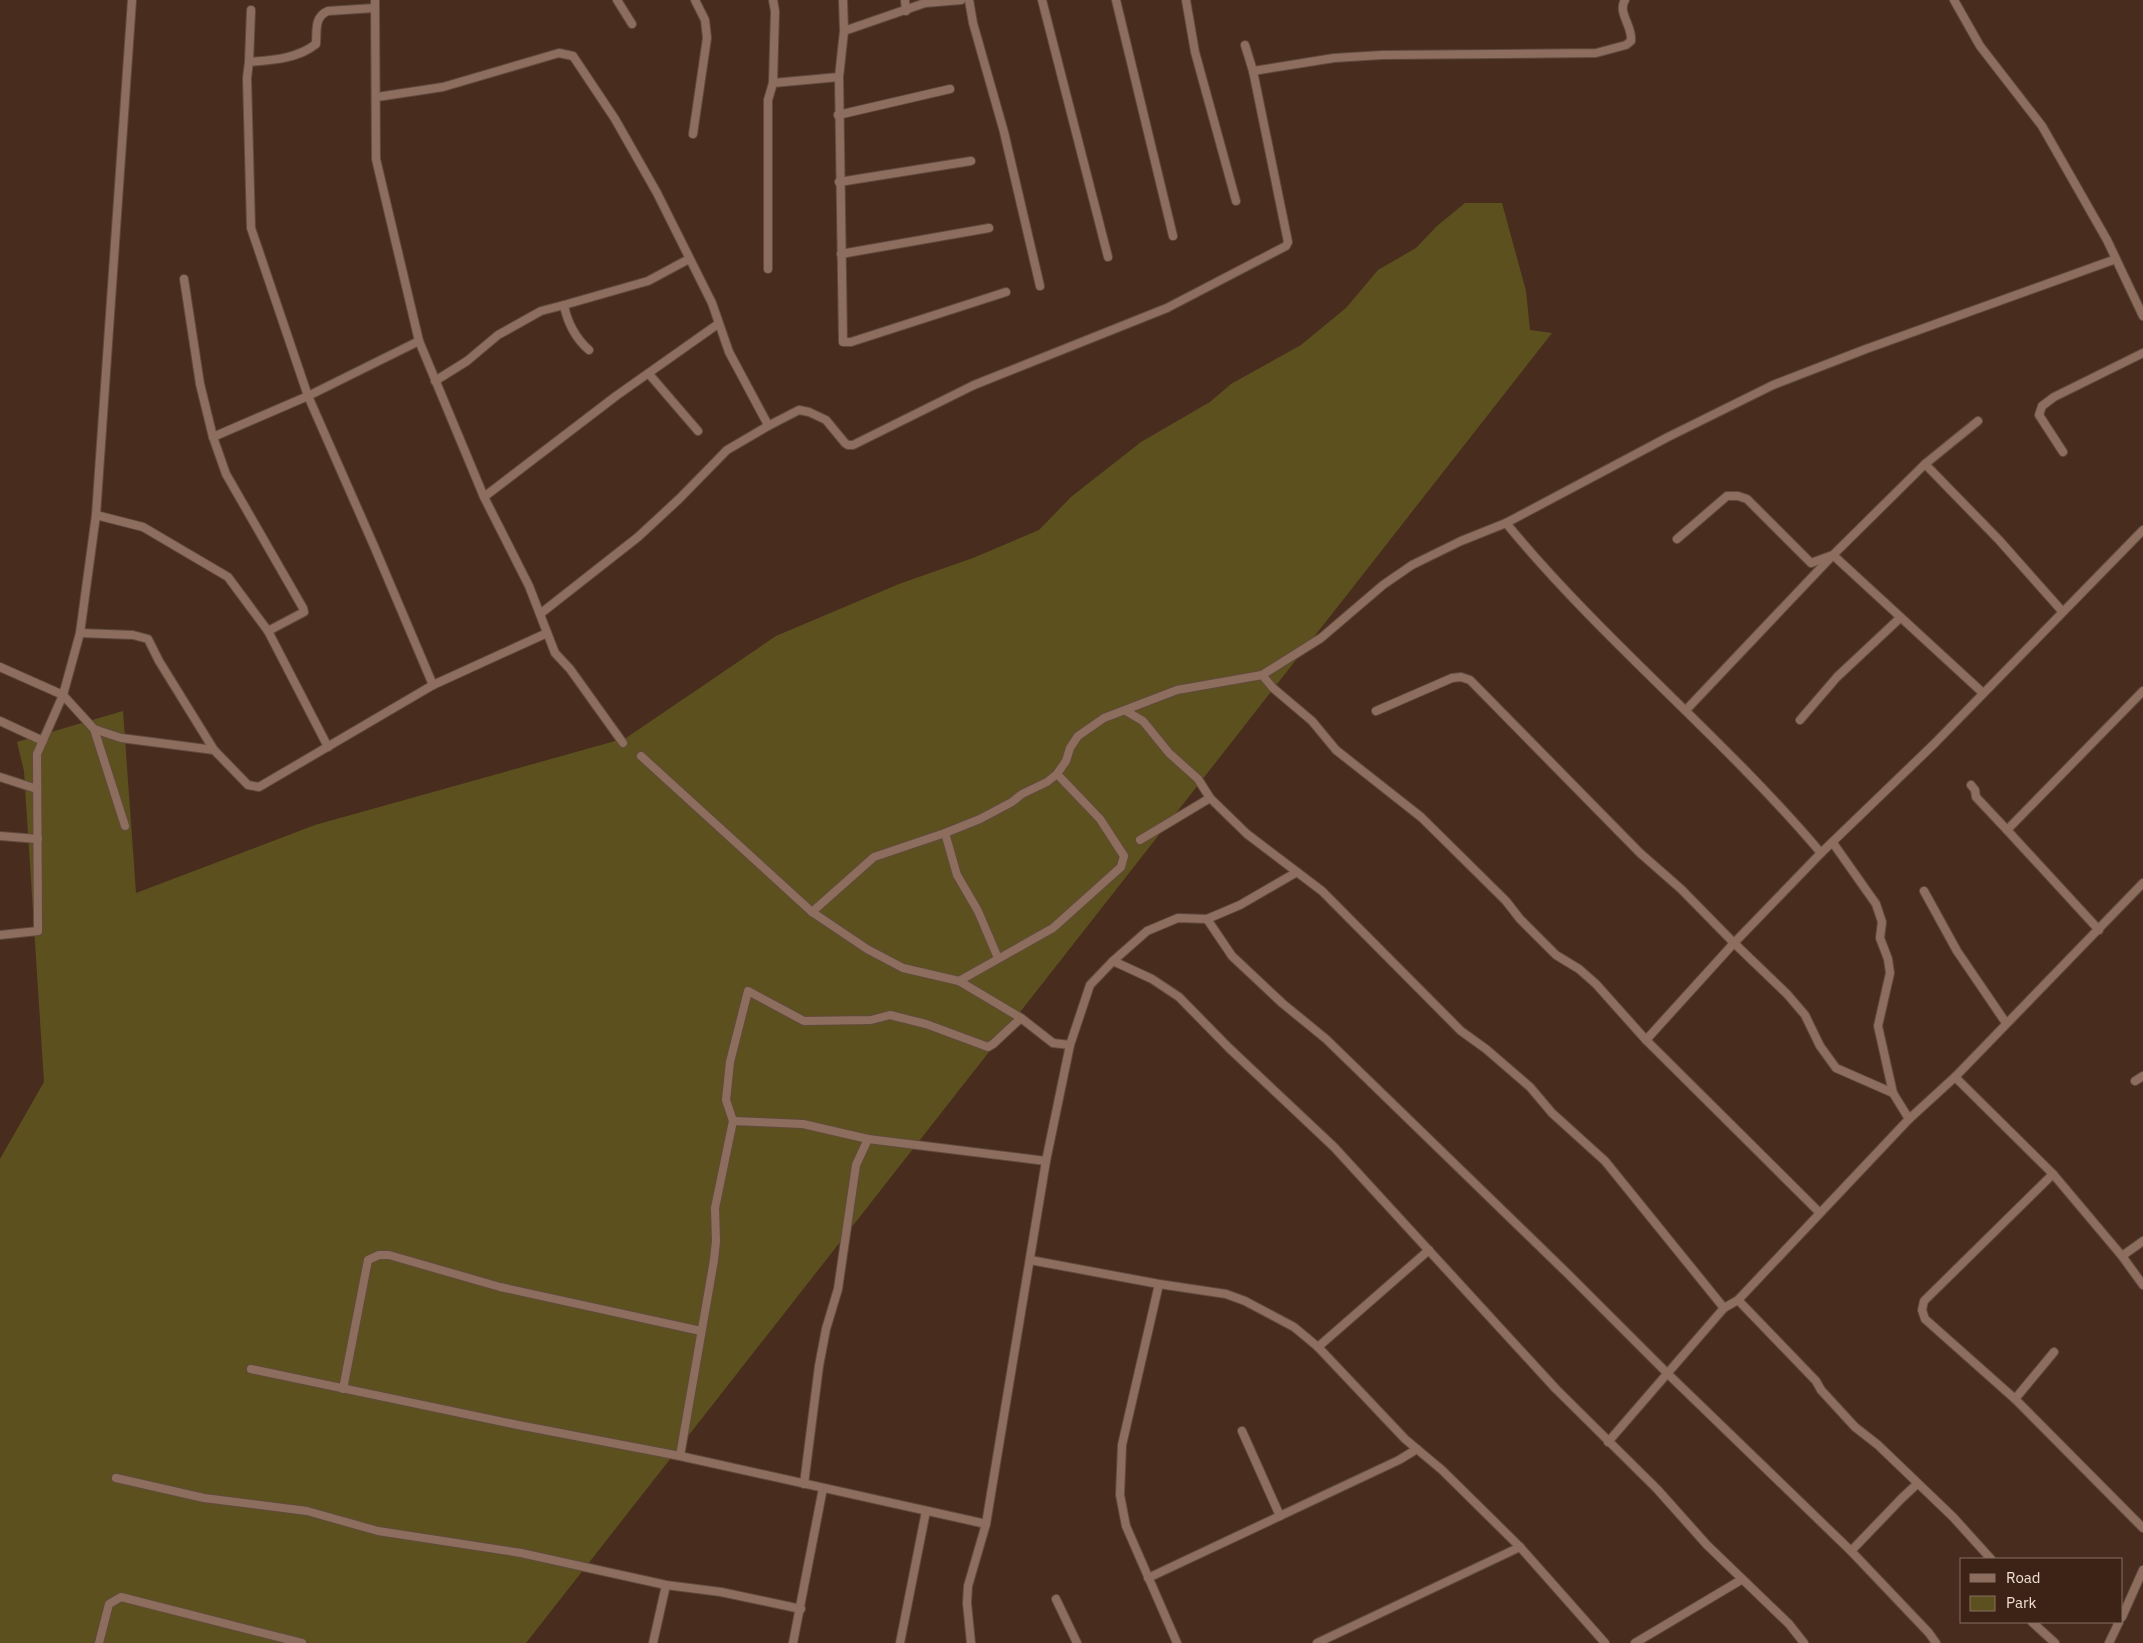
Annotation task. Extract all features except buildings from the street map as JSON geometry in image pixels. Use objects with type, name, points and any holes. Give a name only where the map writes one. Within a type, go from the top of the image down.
[{"type":"street","points":[[0,935],[38,930],[37,754],[63,695],[80,633],[96,515],[132,0]]},
{"type":"street","points":[[617,0],[632,24]]},
{"type":"street","points":[[693,134],[707,38],[705,20],[696,0]]},
{"type":"street","points":[[768,269],[768,100],[773,84],[775,10],[773,0]]},
{"type":"street","points":[[843,0],[844,31],[839,77],[838,115],[841,338],[843,342],[846,343],[1006,292]]},
{"type":"street","points":[[905,0],[906,11]]},
{"type":"street","points":[[844,31],[925,3],[962,0]]},
{"type":"street","points":[[969,0],[973,23],[1004,132],[1040,286]]},
{"type":"street","points":[[1042,0],[1108,257]]},
{"type":"street","points":[[1116,0],[1173,236]]},
{"type":"street","points":[[1186,0],[1195,52],[1236,201]]},
{"type":"street","points":[[1253,71],[1334,58],[1382,55],[1596,53],[1626,45],[1631,41],[1632,33],[1623,11],[1626,0]]},
{"type":"street","points":[[1954,0],[1980,46],[2042,126],[2075,181],[2116,259],[2143,316]]},
{"type":"street","points":[[249,62],[281,60],[309,50],[316,44],[318,19],[328,10],[375,4],[376,159],[420,341],[484,497],[529,586],[555,653],[570,669],[623,743]]},
{"type":"street","points":[[251,10],[247,78],[250,228],[308,396],[433,685]]},
{"type":"street","points":[[540,614],[638,537],[727,450],[799,410],[809,412],[826,420],[848,446],[853,445],[974,385],[1166,308],[1286,246],[1288,242],[1253,71],[1245,45]]},
{"type":"street","points":[[376,97],[443,87],[559,53],[573,56],[624,136],[657,193],[712,303],[729,352],[768,426]]},
{"type":"street","points":[[773,84],[839,77]]},
{"type":"street","points":[[838,115],[950,89]]},
{"type":"street","points":[[839,182],[971,161]]},
{"type":"street","points":[[841,254],[989,228]]},
{"type":"street","points":[[435,381],[467,361],[498,335],[541,311],[648,281],[689,259]]},
{"type":"street","points":[[812,912],[874,858],[980,819],[1012,802],[1022,794],[1047,782],[1057,774],[1066,761],[1070,748],[1078,736],[1104,718],[1177,690],[1262,675],[1321,638],[1383,584],[1412,564],[1506,523],[1668,437],[1773,385],[1866,349],[2116,259]]},
{"type":"street","points":[[184,279],[200,384],[213,437],[226,474],[304,612],[268,631]]},
{"type":"street","points":[[564,305],[570,324],[589,350]]},
{"type":"street","points":[[484,497],[616,396],[718,324]]},
{"type":"street","points":[[213,437],[308,396],[420,341]]},
{"type":"street","points":[[2063,452],[2039,415],[2042,406],[2061,394],[2143,353]]},
{"type":"street","points":[[649,374],[698,431]]},
{"type":"street","points":[[1686,710],[1833,555],[1925,464],[1978,420]]},
{"type":"street","points":[[1925,464],[1999,540],[2062,612]]},
{"type":"street","points":[[1677,539],[1727,496],[1738,496],[1747,499],[1811,563],[1833,555]]},
{"type":"street","points":[[96,515],[143,527],[228,577],[268,631],[328,747]]},
{"type":"street","points":[[1506,523],[1534,557],[1633,660],[1686,710],[1784,810],[1821,854]]},
{"type":"street","points":[[1646,1040],[1734,943],[2143,530]]},
{"type":"street","points":[[1833,555],[1983,693]]},
{"type":"street","points":[[1800,720],[1837,677],[1900,618]]},
{"type":"street","points":[[80,633],[133,635],[148,639],[159,661],[214,750],[248,785],[259,788],[433,685],[547,633]]},
{"type":"street","points":[[0,667],[63,695],[94,729],[125,826]]},
{"type":"street","points":[[1262,675],[1273,688],[1312,720],[1336,750],[1421,817],[1506,901],[1520,919],[1556,955],[1579,969],[1596,984],[1646,1040],[1820,1212]]},
{"type":"street","points":[[1376,711],[1452,678],[1461,677],[1470,680],[1640,853],[1681,888],[1796,1004],[1820,1046],[1836,1068],[1894,1093]]},
{"type":"street","points":[[2007,830],[2143,691]]},
{"type":"street","points":[[1126,711],[1142,721],[1169,753],[1198,779],[1210,798],[1247,834],[1322,891],[1461,1031],[1486,1049],[1530,1087],[1552,1113],[1605,1160],[1724,1308]]},
{"type":"street","points":[[0,721],[42,741]]},
{"type":"street","points":[[94,729],[121,738],[214,750]]},
{"type":"street","points":[[640,756],[812,912],[867,949],[893,964],[913,971],[959,980],[1021,1018],[1053,1042],[1070,1044]]},
{"type":"street","points":[[959,980],[1053,928],[1121,867],[1124,856],[1100,819],[1057,774]]},
{"type":"street","points":[[0,777],[37,789]]},
{"type":"street","points":[[1971,785],[1975,790],[1976,797],[2099,930]]},
{"type":"street","points":[[1140,840],[1210,798]]},
{"type":"street","points":[[945,832],[957,875],[978,911],[998,958]]},
{"type":"street","points":[[0,836],[38,839]]},
{"type":"street","points":[[1833,843],[1876,904],[1882,922],[1880,938],[1888,959],[1890,973],[1878,1026],[1894,1093],[1910,1119]]},
{"type":"street","points":[[970,1643],[967,1604],[968,1586],[986,1524],[1046,1161],[1070,1044],[1090,985],[1113,961],[1147,931],[1178,918],[1207,919],[1240,905],[1297,872]]},
{"type":"street","points":[[1608,1442],[1724,1308],[1738,1300],[1910,1119],[1954,1077],[2143,883]]},
{"type":"street","points":[[1924,891],[1957,951],[2006,1024]]},
{"type":"street","points":[[1207,919],[1232,956],[1282,1004],[1326,1039],[1568,1274],[1668,1374],[1851,1551],[1929,1633],[1936,1643]]},
{"type":"street","points":[[1113,961],[1179,996],[1229,1048],[1356,1169],[1556,1389],[1657,1489],[1741,1580],[1788,1624],[1804,1643]]},
{"type":"street","points":[[680,1456],[715,1251],[715,1208],[733,1121],[726,1100],[730,1062],[748,991],[804,1021],[871,1020],[890,1015],[926,1024],[988,1047],[1021,1018]]},
{"type":"street","points":[[2135,1082],[2143,1076]]},
{"type":"street","points":[[1954,1077],[2053,1174],[2122,1256],[2143,1285]]},
{"type":"street","points":[[733,1121],[803,1124],[868,1140],[1046,1161]]},
{"type":"street","points":[[804,1484],[819,1366],[826,1329],[838,1289],[856,1164],[868,1140]]},
{"type":"street","points":[[2053,1174],[1924,1301],[1922,1310],[1925,1319],[2015,1399],[2143,1528]]},
{"type":"street","points":[[2122,1256],[2143,1241]]},
{"type":"street","points":[[1318,1347],[1430,1250]]},
{"type":"street","points":[[343,1389],[368,1260],[379,1254],[389,1255],[500,1287],[701,1331]]},
{"type":"street","points":[[1030,1260],[1159,1284],[1226,1294],[1245,1301],[1294,1327],[1318,1347],[1404,1440],[1417,1448],[1442,1470],[1520,1547],[1605,1643]]},
{"type":"street","points":[[1159,1284],[1122,1445],[1120,1495],[1126,1526],[1177,1643]]},
{"type":"street","points":[[1738,1300],[1816,1382],[1855,1427],[1878,1445],[1962,1526],[1990,1558]]},
{"type":"street","points":[[2015,1399],[2054,1352]]},
{"type":"street","points":[[251,1369],[680,1456],[986,1524]]},
{"type":"street","points":[[1242,1431],[1280,1516]]},
{"type":"street","points":[[1148,1578],[1399,1460],[1417,1448]]},
{"type":"street","points":[[116,1478],[204,1498],[306,1511],[378,1531],[521,1553],[666,1585],[714,1590],[801,1609]]},
{"type":"street","points":[[1851,1551],[1918,1484]]},
{"type":"street","points":[[793,1643],[823,1488]]},
{"type":"street","points":[[900,1643],[926,1511]]},
{"type":"street","points":[[1317,1643],[1520,1547]]},
{"type":"street","points":[[2123,1615],[2143,1570]]},
{"type":"street","points":[[1634,1643],[1741,1580]]},
{"type":"street","points":[[653,1643],[666,1585]]},
{"type":"street","points":[[99,1643],[109,1604],[121,1597],[302,1643]]},
{"type":"street","points":[[1056,1599],[1077,1643]]},
{"type":"street","points":[[2033,1623],[2055,1643]]},
{"type":"street","points":[[2109,1643],[2119,1623]]},
{"type":"green space","points":[[1465,203],[1502,203],[1526,291],[1530,330],[1552,333],[526,1643],[0,1643],[0,1159],[44,1082],[24,771],[17,742],[123,711],[136,893],[315,825],[626,738],[776,636],[899,584],[973,558],[1039,530],[1071,497],[1141,442],[1210,402],[1231,384],[1301,345],[1346,308],[1378,270],[1416,248],[1437,226]]}]
